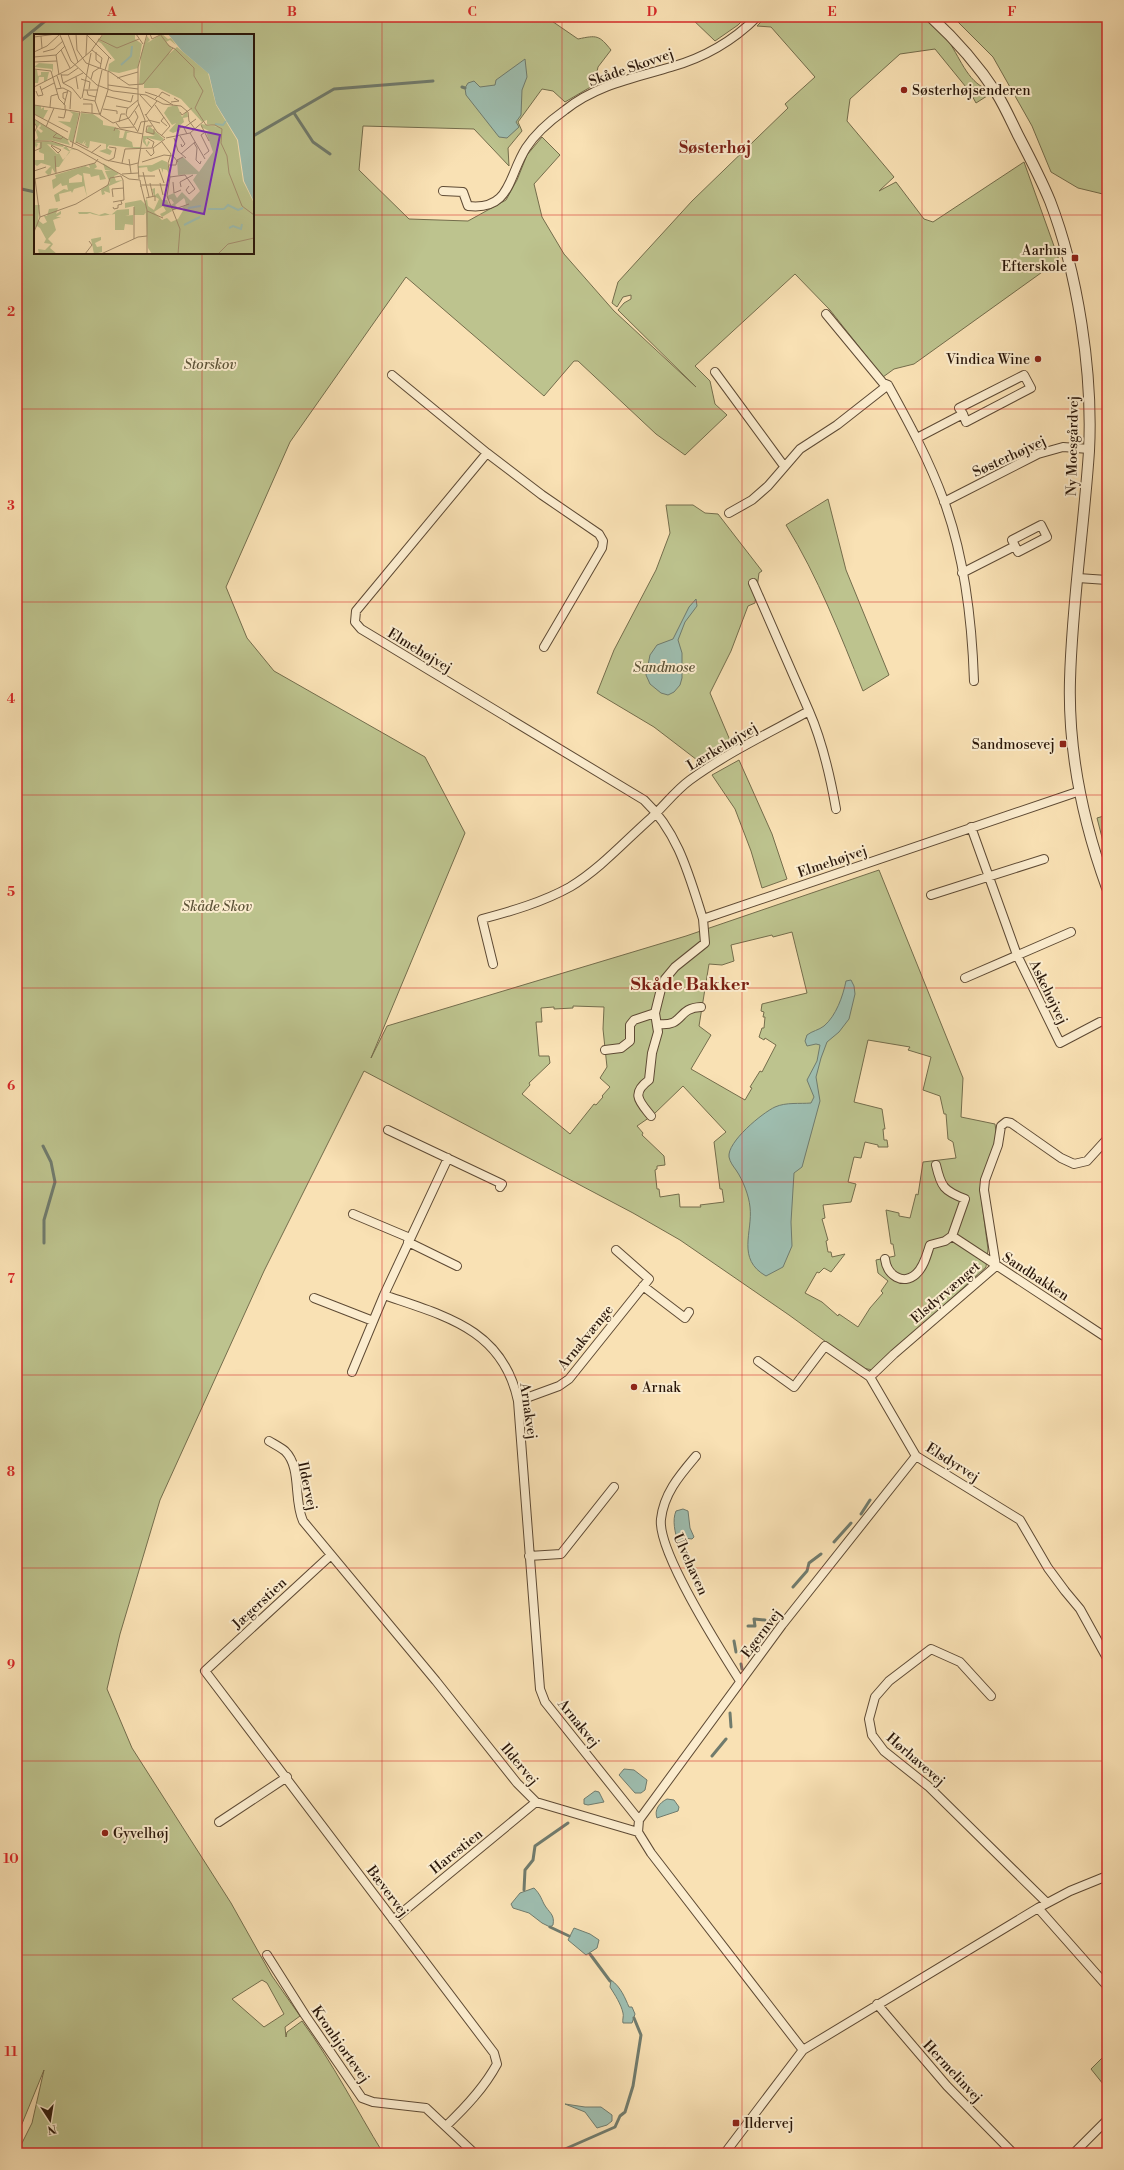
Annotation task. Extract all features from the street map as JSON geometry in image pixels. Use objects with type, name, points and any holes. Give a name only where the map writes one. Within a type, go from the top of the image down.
[{"type":"street","name":"Skåde Skovvej","points":[[443,191],[463,192],[468,206],[481,208],[492,204],[508,188],[516,165],[527,147],[565,109],[600,88],[673,67],[708,53],[746,28],[757,17]]},
{"type":"street","name":"Ny Moesgårdvej","points":[[931,17],[970,57],[998,96],[1050,202],[1067,256],[1078,305],[1087,383],[1089,449],[1070,683],[1074,755],[1080,791],[1091,839],[1107,888]]},
{"type":"street","points":[[826,314],[883,382],[888,385],[917,438],[944,502],[962,573],[973,637],[974,681]]},
{"type":"street","points":[[715,372],[784,466]]},
{"type":"street","points":[[392,375],[487,453],[542,495],[599,534],[604,541],[602,548],[544,647]]},
{"type":"street","points":[[1024,375],[1031,388],[966,422],[963,414],[959,408],[1024,375]]},
{"type":"street","points":[[728,513],[752,500],[768,486],[800,449],[837,425],[888,385]]},
{"type":"street","points":[[917,438],[963,414]]},
{"type":"street","name":"Søsterhøjvej","points":[[944,502],[1038,454],[1063,447],[1089,449]]},
{"type":"street","name":"Elmehøjvej","points":[[487,453],[356,611],[355,622],[361,629],[423,668],[644,800],[657,812],[681,851],[703,919],[1080,791]]},
{"type":"street","points":[[962,573],[1015,546]]},
{"type":"street","points":[[1078,578],[1107,580]]},
{"type":"street","points":[[753,583],[820,737],[826,758],[836,809]]},
{"type":"street","name":"Lærkehøjvej","points":[[657,812],[673,794],[696,776],[760,737],[809,712]]},
{"type":"street","points":[[494,964],[482,919],[516,910],[571,886],[591,872],[657,812]]},
{"type":"street","name":"Askehøjvej","points":[[971,827],[1017,955],[1060,1043],[1100,1022]]},
{"type":"street","points":[[931,895],[1044,859]]},
{"type":"street","points":[[651,1116],[639,1102],[638,1095],[641,1086],[648,1080],[652,1052],[658,1032],[658,1024],[655,1013],[661,989],[665,979],[675,967],[705,943],[706,937],[703,919]]},
{"type":"street","name":"Askehøjvej","points":[[965,978],[1071,932]]},
{"type":"street","points":[[658,1024],[668,1025],[677,1022],[683,1011],[693,1007],[701,1007]]},
{"type":"street","points":[[605,1050],[626,1045],[630,1041],[630,1026],[634,1020],[655,1013]]},
{"type":"street","name":"Elsdyrvænget","points":[[870,1377],[894,1354],[996,1266],[984,1190],[985,1180],[998,1145],[1002,1126],[1006,1122],[1011,1123],[1061,1158],[1074,1164],[1088,1161],[1107,1139]]},
{"type":"street","points":[[388,1130],[502,1184],[500,1187]]},
{"type":"street","points":[[352,1372],[384,1295],[448,1158]]},
{"type":"street","points":[[884,1259],[888,1271],[895,1278],[907,1279],[916,1274],[921,1267],[930,1245],[946,1241],[952,1236],[965,1199],[948,1192],[943,1186],[936,1165]]},
{"type":"street","points":[[353,1214],[409,1240],[457,1266]]},
{"type":"street","name":"Sandbakken","points":[[952,1236],[1107,1338]]},
{"type":"street","points":[[616,1250],[649,1279],[642,1286],[685,1318],[689,1312]]},
{"type":"street","name":"Arnakvænge","points":[[518,1401],[559,1386],[569,1379],[642,1286]]},
{"type":"street","name":"Arnakvej","points":[[384,1295],[442,1315],[462,1324],[494,1351],[508,1368],[518,1401],[540,1689],[544,1702],[639,1820]]},
{"type":"street","points":[[314,1298],[373,1321]]},
{"type":"street","name":"Elsdyrvej","points":[[758,1361],[794,1387],[825,1346],[870,1377],[916,1456],[1020,1520],[1048,1568],[1080,1609],[1107,1658]]},
{"type":"street","name":"Ildervej","points":[[269,1441],[285,1451],[292,1461],[296,1476],[298,1510],[303,1520],[436,1680],[517,1783],[536,1802],[638,1832]]},
{"type":"street","name":"Ulvehaven","points":[[696,1456],[677,1479],[665,1502],[661,1520],[663,1535],[666,1548],[693,1600],[718,1646],[740,1681]]},
{"type":"street","name":"Egernvej","points":[[639,1820],[740,1681],[916,1456]]},
{"type":"street","points":[[529,1556],[561,1554],[614,1487]]},
{"type":"street","name":"Jægerstien","points":[[205,1671],[331,1555]]},
{"type":"street","name":"Hørhavevej","points":[[991,1696],[960,1662],[931,1649],[889,1680],[877,1693],[869,1719],[872,1735],[884,1751],[928,1786],[1047,1903]]},
{"type":"street","name":"Bævervej","points":[[205,1671],[287,1777],[494,2054],[498,2064],[479,2092],[446,2126]]},
{"type":"street","points":[[219,1822],[287,1777]]},
{"type":"street","name":"Harestien","points":[[393,1920],[536,1802]]},
{"type":"street","points":[[639,1820],[638,1832],[651,1853],[803,2050]]},
{"type":"street","points":[[725,2153],[803,2050],[1038,1908],[1107,1876]]},
{"type":"street","points":[[1038,1908],[1107,1986]]},
{"type":"street","name":"Kronhjortevej","points":[[266,1955],[362,2098],[373,2102],[426,2108],[474,2153]]},
{"type":"street","name":"Hermelinvej","points":[[877,2004],[947,2086],[1013,2153]]},
{"type":"street","points":[[1074,2153],[1107,2120]]},
{"type":"green space","points":[[17,17],[546,17],[578,39],[597,37],[611,50],[598,67],[594,85],[565,102],[553,91],[542,89],[518,122],[522,131],[508,148],[509,166],[474,129],[363,126],[359,170],[409,219],[468,221],[506,200],[517,180],[527,155],[542,137],[560,155],[534,184],[542,217],[564,254],[614,311],[696,387],[618,310],[624,303],[631,299],[631,295],[623,297],[617,307],[612,303],[618,282],[692,201],[788,108],[785,104],[815,77],[771,27],[757,26],[766,17],[925,17],[940,30],[947,39],[964,67],[974,80],[987,89],[987,96],[976,103],[970,92],[935,49],[900,54],[850,99],[847,121],[894,177],[879,191],[896,182],[924,219],[933,222],[1024,162],[1059,260],[914,364],[894,369],[883,377],[830,310],[795,274],[695,366],[710,381],[715,404],[727,415],[685,455],[656,434],[578,361],[574,361],[544,396],[406,277],[290,442],[226,587],[247,638],[274,671],[425,757],[465,833],[371,1058],[387,1026],[686,936],[879,870],[963,1078],[961,1117],[995,1124],[997,1139],[982,1179],[980,1189],[988,1249],[986,1267],[873,1370],[862,1368],[789,1315],[680,1240],[633,1213],[364,1071],[264,1271],[160,1500],[120,1634],[107,1689],[132,1748],[231,1903],[272,1976],[300,2016],[285,2027],[286,2037],[287,2032],[302,2021],[334,2070],[383,2153],[17,2153],[32,2123],[44,2070],[17,2136]],"holes":[[[792,932],[807,993],[762,1004],[761,1011],[764,1012],[763,1017],[765,1017],[764,1028],[762,1028],[759,1037],[764,1040],[765,1038],[776,1045],[762,1072],[760,1071],[750,1087],[752,1088],[745,1100],[691,1069],[711,1035],[699,1026],[709,964],[722,965],[734,961],[731,945],[772,935],[773,937]],[[573,1006],[604,1007],[603,1029],[607,1067],[600,1078],[610,1087],[570,1134],[522,1094],[530,1085],[529,1083],[550,1063],[549,1056],[539,1056],[536,1022],[542,1022],[541,1008],[573,1008]],[[868,1040],[910,1047],[908,1050],[931,1057],[923,1090],[940,1096],[944,1114],[946,1114],[948,1139],[953,1142],[956,1158],[923,1162],[918,1195],[916,1194],[910,1218],[899,1216],[899,1213],[886,1210],[891,1244],[893,1244],[895,1256],[876,1260],[878,1273],[888,1281],[881,1291],[883,1293],[870,1308],[858,1327],[839,1314],[838,1316],[822,1302],[805,1293],[817,1272],[819,1273],[824,1268],[831,1272],[845,1254],[832,1257],[831,1252],[828,1252],[826,1241],[828,1240],[822,1219],[825,1218],[823,1205],[851,1202],[856,1184],[848,1182],[854,1157],[861,1158],[865,1142],[878,1145],[878,1147],[888,1147],[887,1140],[884,1140],[883,1129],[885,1129],[882,1109],[854,1102]],[[683,1086],[726,1132],[714,1142],[720,1189],[722,1189],[724,1202],[700,1205],[701,1207],[680,1207],[679,1194],[660,1197],[659,1189],[657,1189],[655,1170],[657,1169],[657,1166],[665,1165],[664,1156],[642,1135],[643,1133],[637,1126],[653,1115]],[[262,1980],[267,1983],[284,2014],[264,2027],[232,1999]]]},
{"type":"green space","points":[[690,17],[746,17],[738,25],[715,41]]},
{"type":"green space","points":[[953,17],[1107,17],[1107,195],[1078,188],[1051,172],[1032,126],[993,57]]},
{"type":"green space","points":[[828,499],[846,570],[889,675],[863,691],[818,585],[786,525]]},
{"type":"green space","name":"Sandmose","points":[[666,505],[693,505],[705,513],[718,514],[762,571],[759,573],[755,603],[748,606],[731,651],[710,693],[732,745],[701,763],[654,727],[597,693],[614,650],[656,570],[670,533]]},
{"type":"green space","points":[[739,760],[772,834],[787,879],[762,888],[751,851],[735,809],[712,775]]},
{"type":"green space","points":[[1107,815],[1107,857],[1097,818]]},
{"type":"green space","points":[[1107,2053],[1107,2089],[1091,2069]]},
{"type":"shaded area","points":[[525,59],[527,77],[522,90],[521,115],[516,122],[519,127],[507,138],[499,137],[466,95],[465,88],[468,83],[474,81],[480,87],[495,85],[496,80]]},
{"type":"shaded area","points":[[696,599],[697,606],[685,622],[678,640],[682,653],[682,678],[680,685],[674,692],[668,695],[661,693],[650,684],[646,675],[650,655],[657,645],[673,639],[689,607]]},
{"type":"shaded area","points":[[851,980],[854,986],[855,994],[849,1019],[839,1032],[827,1042],[821,1058],[816,1077],[820,1101],[802,1167],[794,1173],[791,1222],[792,1246],[783,1267],[766,1276],[751,1262],[748,1244],[750,1207],[743,1183],[730,1161],[730,1151],[739,1136],[769,1110],[784,1104],[811,1103],[814,1097],[807,1080],[817,1061],[820,1045],[816,1044],[807,1046],[805,1041],[807,1035],[820,1029],[832,1017],[841,999],[846,981]]},
{"type":"shaded area","points":[[683,1509],[688,1511],[690,1528],[694,1537],[692,1539],[684,1538],[678,1542],[674,1518],[676,1511]]},
{"type":"shaded area","points":[[624,1769],[634,1770],[647,1780],[645,1790],[641,1793],[635,1793],[619,1775]]},
{"type":"shaded area","points":[[595,1791],[599,1792],[604,1802],[588,1805],[584,1804],[584,1799]]},
{"type":"shaded area","points":[[667,1799],[674,1800],[679,1807],[678,1811],[657,1818],[656,1812],[658,1807]]},
{"type":"shaded area","points":[[534,1888],[553,1918],[553,1925],[550,1927],[529,1913],[513,1908],[511,1904],[520,1893]]},
{"type":"shaded area","points":[[574,1928],[590,1934],[599,1940],[597,1948],[586,1955],[568,1940]]},
{"type":"shaded area","points":[[611,1980],[620,1989],[629,2007],[632,2007],[635,2014],[632,2023],[623,2023],[622,2010],[610,1987]]},
{"type":"shaded area","points":[[565,2104],[585,2107],[601,2107],[612,2115],[612,2121],[607,2125],[597,2128],[585,2112]]},
{"type":"waterway","points":[[17,44],[50,17]]},
{"type":"waterway","points":[[254,135],[334,89],[433,81]]},
{"type":"waterway","points":[[294,113],[313,142],[330,154]]},
{"type":"waterway","points":[[17,188],[34,192]]},
{"type":"waterway","points":[[43,1146],[51,1162],[55,1182],[44,1220],[44,1243]]},
{"type":"waterway","points":[[861,1514],[870,1500]]},
{"type":"waterway","points":[[834,1542],[851,1523]]},
{"type":"waterway","points":[[793,1587],[807,1571],[809,1563],[821,1554]]},
{"type":"waterway","points":[[748,1626],[755,1626],[754,1619],[765,1620]]},
{"type":"waterway","points":[[734,1641],[736,1652]]},
{"type":"waterway","points":[[741,1664],[742,1669]]},
{"type":"waterway","points":[[730,1713],[731,1727]]},
{"type":"waterway","points":[[712,1756],[726,1739]]},
{"type":"waterway","points":[[524,1890],[525,1870],[533,1860],[535,1846],[568,1823]]},
{"type":"waterway","points":[[550,1927],[569,1936]]},
{"type":"waterway","points":[[590,1954],[610,1981]]},
{"type":"waterway","points":[[556,2153],[615,2127],[620,2116],[625,2112],[633,2086],[641,2035],[634,2018]]},
{"type":"place","name":"Søsterhøjsenderen","points":[[904,90]]},
{"type":"place","name":"Aarhus Efterskole","points":[[1075,258]]},
{"type":"place","name":"Vindica Wine","points":[[1038,359]]},
{"type":"place","name":"Sandmosevej","points":[[1063,744]]},
{"type":"place","name":"Arnak","points":[[634,1387]]},
{"type":"place","name":"Gyvelhøj","points":[[105,1833]]},
{"type":"place","name":"Ildervej","points":[[736,2123]]},
{"type":"district","name":"Søsterhøj","points":[[715,147]]},
{"type":"district","name":"Skåde Bakker","points":[[690,984]]},
{"type":"park label","name":"Storskov","points":[[210,364]]},
{"type":"park label","name":"Skåde Skov","points":[[217,906]]}]
